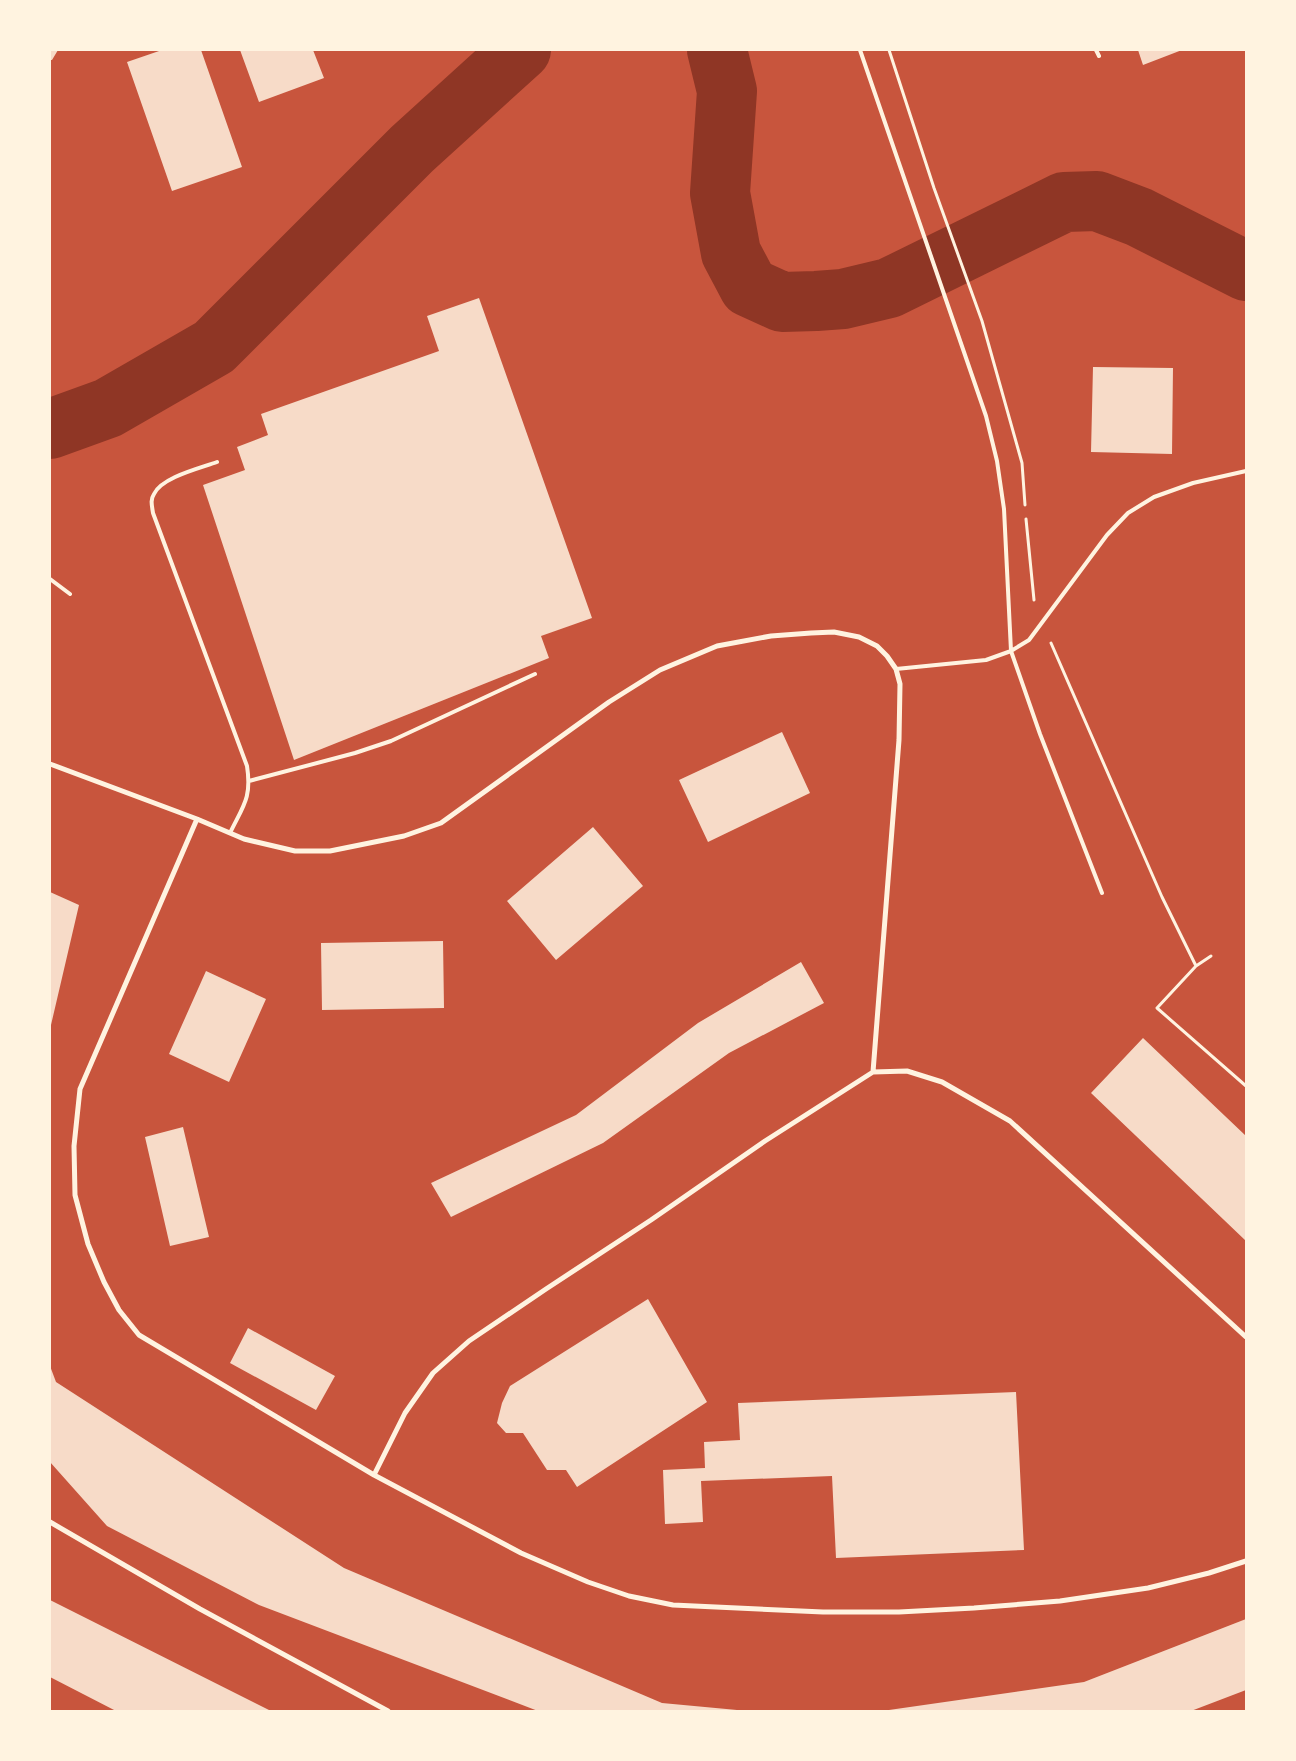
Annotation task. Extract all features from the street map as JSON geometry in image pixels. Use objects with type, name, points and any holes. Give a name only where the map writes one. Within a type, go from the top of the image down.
[{"type":"street","points":[[50,764],[269,847],[295,851],[330,851],[404,836],[441,823],[601,708],[645,679],[660,670],[717,646],[770,636],[834,632],[859,637],[876,646],[887,656],[896,669],[900,684],[899,740],[873,1072]]},
{"type":"street","points":[[197,819],[80,1089],[74,1146],[75,1195],[88,1244],[104,1282],[119,1310],[139,1335],[374,1474],[521,1553],[580,1579],[629,1596],[673,1604],[832,1612],[899,1612],[974,1608],[1060,1601],[1148,1588],[1209,1573],[1246,1561]]},
{"type":"street","points":[[374,1474],[405,1413],[433,1373],[469,1341],[546,1288],[651,1220],[764,1140],[873,1072],[908,1071],[942,1082],[1010,1121],[1246,1338]]},
{"type":"street","points":[[50,1522],[192,1604],[388,1711]]},
{"type":"lane","points":[[860,50],[986,416],[997,461],[1004,509],[1011,651],[1040,734],[1102,893]]},
{"type":"lane","points":[[1096,50],[1098,56]]},
{"type":"lane","points":[[217,462],[167,481],[159,486],[153,494],[151,503],[156,522],[247,766],[250,781],[248,796],[230,833]]},
{"type":"lane","points":[[896,669],[986,660],[1011,651],[1029,640],[1107,535],[1128,514],[1154,497],[1193,483],[1246,471]]},
{"type":"lane","points":[[50,578],[70,594]]},
{"type":"lane","points":[[250,781],[355,753],[391,741],[535,674]]},
{"type":"path","points":[[889,50],[934,188],[982,321],[1022,463],[1033,596],[1042,623],[1162,897],[1196,966]]},
{"type":"path","points":[[1211,956],[1196,966],[1157,1008],[1246,1086]]},
{"type":"building","points":[[50,50],[58,50],[52,60],[50,60]]},
{"type":"building","points":[[162,50],[201,50],[242,167],[172,191],[127,62]]},
{"type":"building","points":[[240,50],[313,50],[324,78],[259,102]]},
{"type":"building","points":[[1138,50],[1182,50],[1143,65]]},
{"type":"building","points":[[479,298],[592,618],[541,636],[549,658],[294,760],[203,485],[245,470],[237,447],[268,435],[261,414],[439,351],[427,316]]},
{"type":"building","points":[[1093,367],[1173,368],[1172,454],[1091,452]]},
{"type":"building","points":[[782,732],[810,793],[708,842],[679,780]]},
{"type":"building","points":[[593,827],[643,886],[556,960],[507,901]]},
{"type":"building","points":[[50,892],[79,905],[51,1025],[50,1025]]},
{"type":"building","points":[[443,941],[444,1008],[322,1010],[321,943]]},
{"type":"building","points":[[801,962],[824,1003],[729,1053],[603,1143],[451,1217],[431,1183],[576,1115],[698,1023]]},
{"type":"building","points":[[206,971],[266,999],[229,1082],[169,1054]]},
{"type":"building","points":[[1143,1038],[1246,1136],[1246,1241],[1091,1093]]},
{"type":"building","points":[[183,1127],[209,1237],[170,1246],[145,1137]]},
{"type":"building","points":[[648,1299],[707,1402],[577,1487],[566,1470],[547,1470],[523,1433],[506,1433],[497,1423],[502,1403],[510,1386]]},
{"type":"building","points":[[248,1328],[335,1376],[316,1410],[230,1363]]},
{"type":"building","points":[[50,1366],[56,1382],[344,1568],[662,1703],[737,1711],[538,1711],[259,1605],[107,1526],[50,1462]]},
{"type":"building","points":[[1016,1392],[1024,1550],[836,1558],[832,1476],[701,1481],[703,1522],[665,1524],[663,1470],[705,1468],[704,1442],[740,1440],[738,1403]]},
{"type":"building","points":[[50,1600],[271,1711],[116,1711],[50,1677]]},
{"type":"building","points":[[1246,1619],[1246,1690],[1191,1711],[882,1711],[1084,1682]]},
{"type":"waterway","points":[[50,429],[108,408],[214,347],[412,149],[521,50]]},
{"type":"waterway","points":[[717,50],[727,91],[720,193],[731,253],[749,287],[782,302],[843,299],[889,288],[1064,202],[1097,201],[1139,217],[1246,271]]}]
